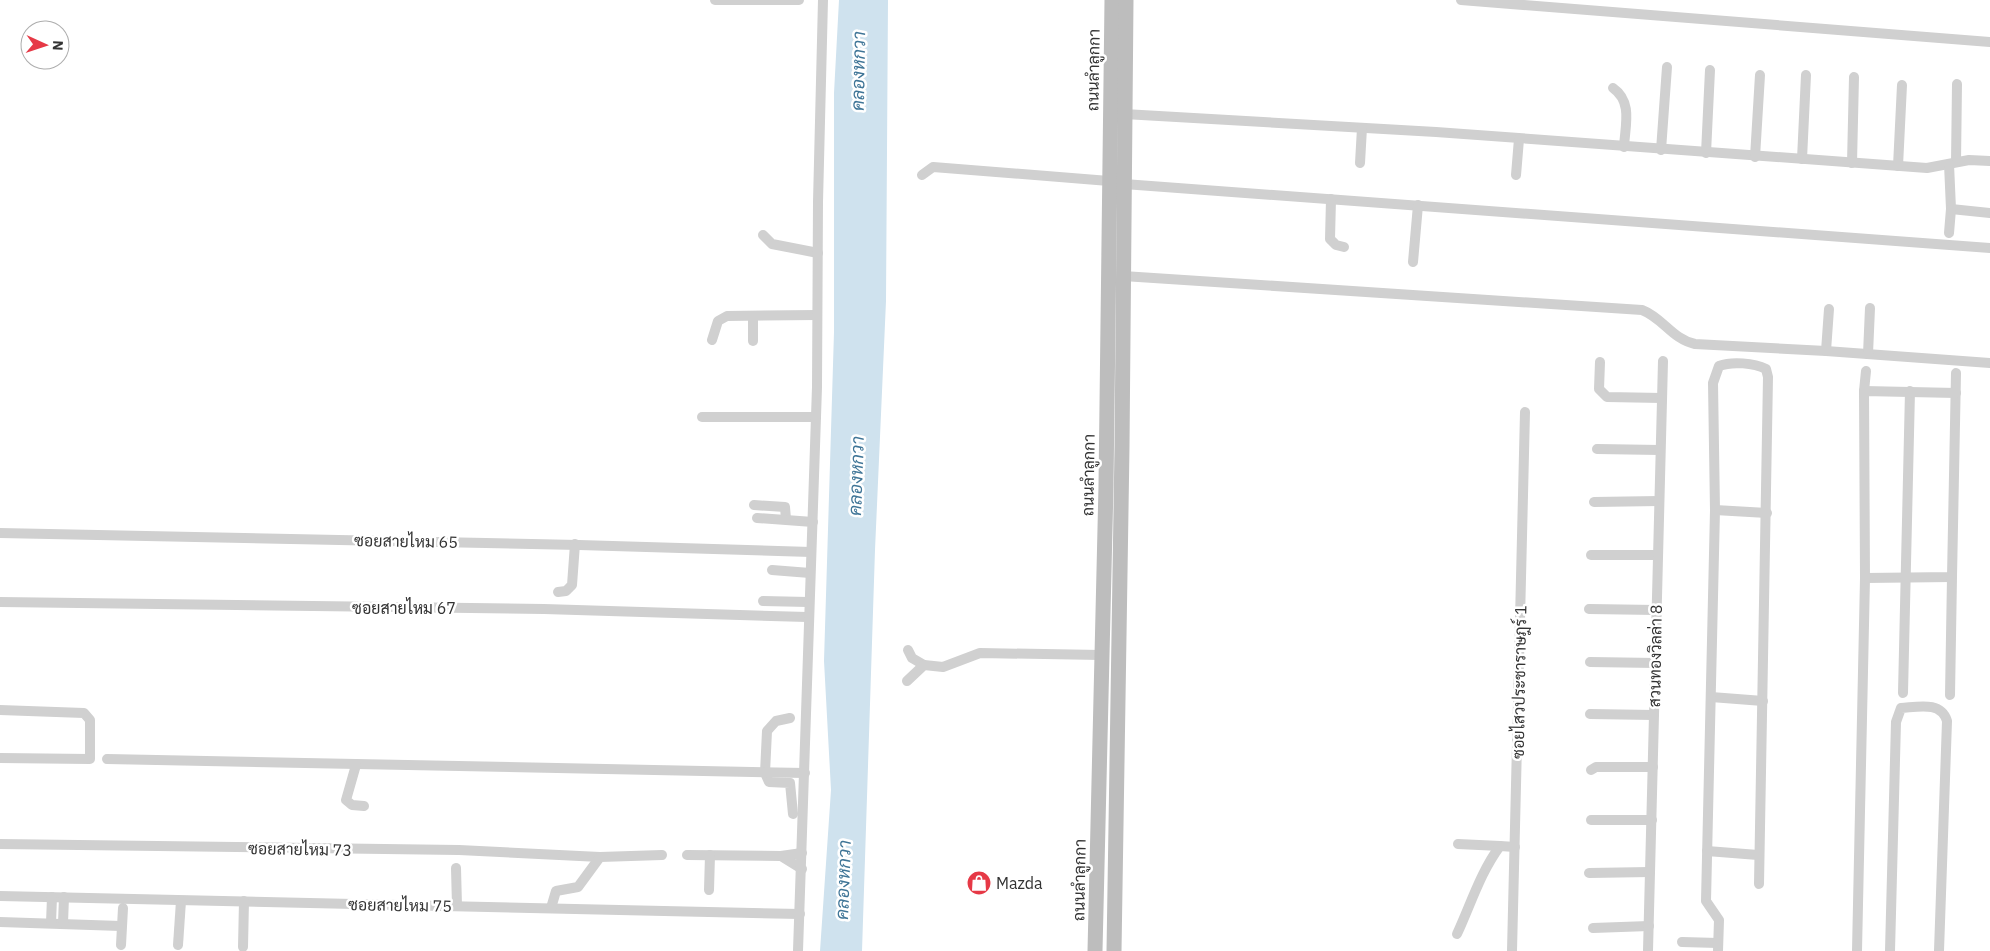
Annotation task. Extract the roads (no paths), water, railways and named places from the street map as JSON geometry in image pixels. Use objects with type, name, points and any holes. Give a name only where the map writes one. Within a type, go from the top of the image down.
[{"type":"main road","name":"ถนนลำลูกกา","points":[[1112,0],[1116,182],[1123,276],[1114,951]]},
{"type":"main road","name":"ถนนลำลูกกา","points":[[1095,951],[1106,486],[1116,182],[1124,114],[1126,0]]},
{"type":"street","points":[[716,0],[799,0]]},
{"type":"street","points":[[798,951],[805,773],[808,602],[812,552],[816,417],[823,0]]},
{"type":"street","points":[[1461,0],[1990,42]]},
{"type":"street","points":[[1661,150],[1667,66]]},
{"type":"street","points":[[1706,154],[1710,70]]},
{"type":"street","points":[[1756,157],[1760,74]]},
{"type":"street","points":[[1802,159],[1806,75]]},
{"type":"street","points":[[1852,163],[1854,77]]},
{"type":"street","points":[[1949,233],[1957,84]]},
{"type":"street","points":[[1898,166],[1902,85]]},
{"type":"street","points":[[1612,88],[1620,94],[1626,107],[1624,147]]},
{"type":"street","points":[[1124,114],[1519,138],[1706,154],[1898,166],[1936,168],[1953,163],[1990,161]]},
{"type":"street","points":[[1360,163],[1362,128]]},
{"type":"street","points":[[1516,175],[1519,138]]},
{"type":"street","points":[[922,175],[934,167],[1331,199],[1990,248]]},
{"type":"street","points":[[1331,199],[1330,238],[1336,245],[1344,247]]},
{"type":"street","points":[[1413,262],[1418,205]]},
{"type":"street","points":[[1951,209],[1990,212]]},
{"type":"street","points":[[763,235],[772,244],[818,253]]},
{"type":"street","points":[[1123,276],[1642,310],[1655,315],[1675,336],[1689,343],[1990,363]]},
{"type":"street","points":[[1868,354],[1870,308]]},
{"type":"street","points":[[1826,351],[1829,309]]},
{"type":"street","points":[[712,340],[715,327],[723,317],[817,315]]},
{"type":"street","points":[[752,341],[753,316]]},
{"type":"street","name":"สวนทองวิลล่า 8","points":[[1648,951],[1662,361]]},
{"type":"street","points":[[1600,362],[1599,389],[1607,397],[1662,398]]},
{"type":"street","points":[[1682,942],[1718,947],[1718,920],[1706,901],[1715,510],[1713,383],[1719,366],[1734,364],[1759,365],[1766,369],[1768,376],[1767,513],[1758,855],[1759,884]]},
{"type":"street","points":[[1858,951],[1865,578],[1864,391],[1866,371]]},
{"type":"street","points":[[1950,695],[1956,373]]},
{"type":"street","points":[[1864,391],[1956,393]]},
{"type":"street","points":[[1903,693],[1910,391]]},
{"type":"street","name":"ซอยไสวประชาราษฎร์ 1","points":[[1512,951],[1525,412]]},
{"type":"street","points":[[702,417],[816,417]]},
{"type":"street","points":[[1597,449],[1660,450]]},
{"type":"street","points":[[1594,502],[1659,501]]},
{"type":"street","points":[[754,505],[785,507],[786,519]]},
{"type":"street","points":[[1715,510],[1767,513]]},
{"type":"street","points":[[757,518],[813,522]]},
{"type":"street","name":"ซอยสายไหม 65","points":[[0,533],[575,544],[812,552]]},
{"type":"street","points":[[558,592],[566,591],[572,585],[575,544]]},
{"type":"street","points":[[1591,555],[1658,555]]},
{"type":"street","points":[[772,570],[810,572]]},
{"type":"street","points":[[1865,578],[1952,577]]},
{"type":"street","points":[[764,601],[808,602]]},
{"type":"street","name":"ซอยสายไหม 67","points":[[0,602],[544,609],[808,617]]},
{"type":"street","points":[[1589,608],[1656,610]]},
{"type":"street","points":[[908,650],[912,658],[924,665],[943,667],[980,653],[1101,655]]},
{"type":"street","points":[[1590,662],[1656,663]]},
{"type":"street","points":[[907,681],[924,665]]},
{"type":"street","points":[[1710,697],[1763,700]]},
{"type":"street","points":[[1890,951],[1896,722],[1901,708],[1920,707],[1938,708],[1944,712],[1947,721],[1939,951]]},
{"type":"street","points":[[0,710],[84,713],[90,720],[90,759],[0,758]]},
{"type":"street","points":[[1590,714],[1654,715]]},
{"type":"street","points":[[790,718],[776,721],[767,731],[765,773],[769,782],[790,783],[793,814]]},
{"type":"street","points":[[107,759],[805,773]]},
{"type":"street","points":[[356,765],[346,800],[352,806],[364,806]]},
{"type":"street","points":[[1591,770],[1596,767],[1653,767]]},
{"type":"street","points":[[1591,820],[1652,820]]},
{"type":"street","name":"ซอยสายไหม 73","points":[[0,844],[460,850],[600,857],[662,855]]},
{"type":"street","points":[[1458,844],[1515,847]]},
{"type":"street","points":[[1457,934],[1472,903],[1485,867],[1500,846]]},
{"type":"street","points":[[1707,851],[1758,855]]},
{"type":"street","points":[[688,855],[781,856],[802,853]]},
{"type":"street","points":[[709,890],[710,855]]},
{"type":"street","points":[[781,856],[802,869]]},
{"type":"street","points":[[550,908],[556,891],[578,888],[600,857]]},
{"type":"street","points":[[456,868],[456,906]]},
{"type":"street","points":[[1589,873],[1650,872]]},
{"type":"street","name":"ซอยสายไหม 75","points":[[0,896],[181,902],[244,901],[800,914]]},
{"type":"street","points":[[51,923],[52,897]]},
{"type":"street","points":[[64,897],[64,923]]},
{"type":"street","points":[[243,947],[244,901]]},
{"type":"street","points":[[178,945],[181,902]]},
{"type":"street","points":[[121,946],[123,908]]},
{"type":"street","points":[[0,922],[121,926]]},
{"type":"street","points":[[1593,928],[1649,926]]},
{"type":"water","name":"คลองหกวา","points":[[839,0],[888,0],[886,301],[875,550],[862,951],[820,951],[831,790],[824,661],[834,332],[834,93]]},
{"type":"place","name":"Mazda","points":[[979,883]]}]
